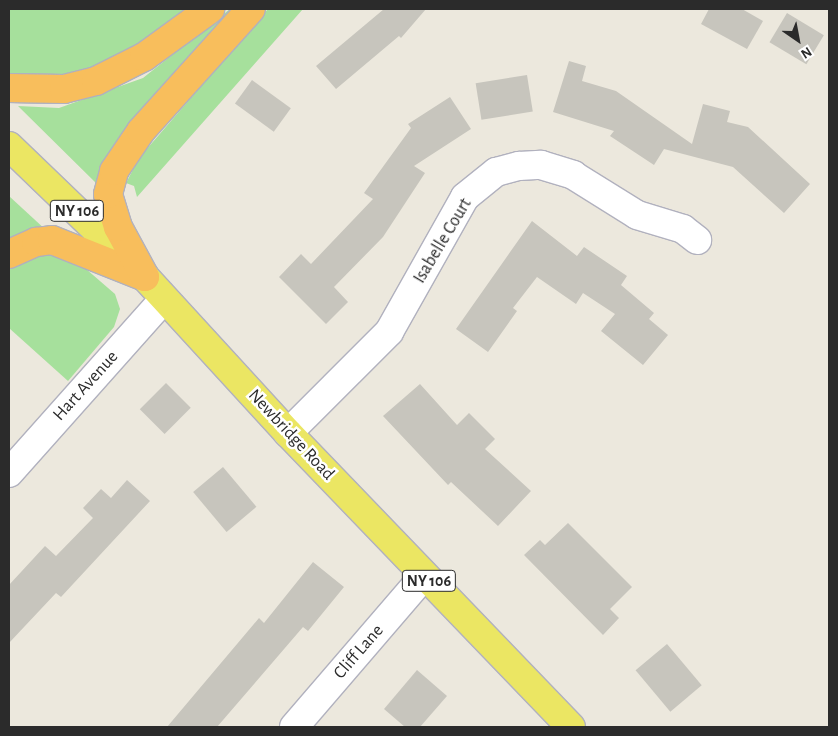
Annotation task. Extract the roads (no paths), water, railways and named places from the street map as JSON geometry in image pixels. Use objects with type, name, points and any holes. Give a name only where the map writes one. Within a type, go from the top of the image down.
[{"type":"highway","points":[[9,88],[64,89],[96,81],[144,57],[210,9]]},
{"type":"highway","points":[[145,277],[118,228],[108,194],[114,171],[141,131],[251,9]]},
{"type":"highway","points":[[9,254],[36,242],[59,242],[145,277]]},
{"type":"main road","name":"Newbridge Road","points":[[9,146],[145,277],[288,433],[571,727]]},
{"type":"street","name":"Isabelle Court","points":[[288,433],[389,332],[466,197],[496,172],[519,166],[541,165],[573,175],[637,215],[683,229],[697,240]]},
{"type":"street","name":"Hart Avenue","points":[[9,474],[164,299]]},
{"type":"street","name":"Cliff Lane","points":[[294,727],[424,576]]}]
